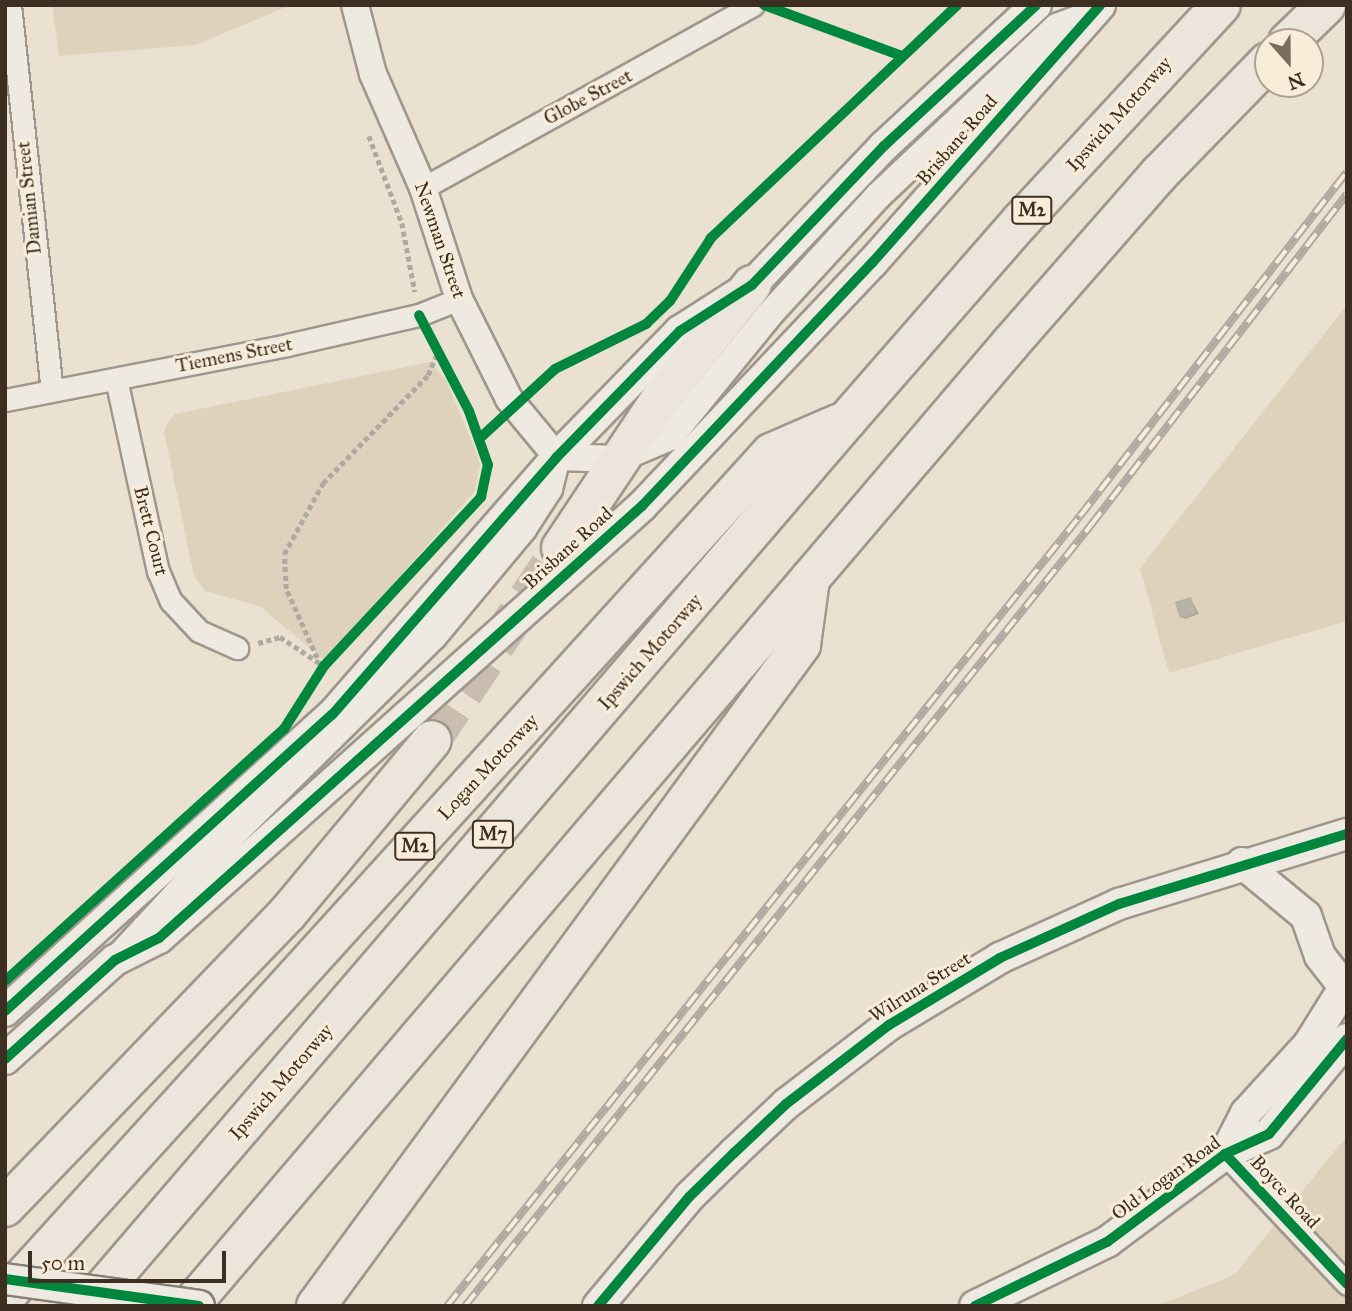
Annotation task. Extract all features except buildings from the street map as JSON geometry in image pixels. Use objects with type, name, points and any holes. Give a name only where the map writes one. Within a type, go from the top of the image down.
[{"type":"highway","name":"Ipswich Motorway","points":[[88,1306],[848,419],[1049,190],[1221,5]]},
{"type":"highway","points":[[1302,28],[1326,5]]},
{"type":"highway","points":[[190,1306],[810,579],[1160,174],[1254,77]]},
{"type":"highway","points":[[561,548],[618,459],[752,285]]},
{"type":"highway","name":"Logan Motorway","points":[[5,1297],[771,453],[848,419]]},
{"type":"highway","points":[[316,1306],[800,645],[810,579]]},
{"type":"highway","points":[[5,1207],[286,914],[432,740]]},
{"type":"main road","name":"Brisbane Road","points":[[5,1011],[332,715],[557,457],[680,331],[752,285],[884,146],[1036,5]]},
{"type":"main road","name":"Brisbane Road","points":[[5,1059],[115,960],[159,938],[642,506],[872,263],[1095,10]]},
{"type":"main road","name":"Wilruna Street","points":[[598,1306],[689,1197],[734,1153],[786,1104],[889,1025],[1000,958],[1119,904],[1242,863],[1347,834]]},
{"type":"main road","points":[[1242,863],[1306,916],[1320,956],[1346,986]]},
{"type":"main road","name":"Old Logan Road","points":[[1225,1154],[1246,1113],[1309,1044],[1346,986]]},
{"type":"main road","name":"Old Logan Road","points":[[975,1306],[1107,1242],[1225,1154],[1269,1133],[1347,1039]]},
{"type":"main road","points":[[5,1279],[199,1306]]},
{"type":"street","name":"Damian Street","points":[[10,5],[13,106],[52,390]]},
{"type":"street","name":"Newman Street","points":[[355,5],[373,74],[423,188],[459,299],[509,399],[557,457]]},
{"type":"street","name":"Globe Street","points":[[423,188],[753,5]]},
{"type":"street","points":[[115,960],[229,838],[360,714],[433,636],[523,528],[549,489],[557,457],[618,459],[670,437],[769,315],[878,196],[1057,27],[1095,10]]},
{"type":"street","name":"Tiemens Street","points":[[5,400],[419,315],[459,299]]},
{"type":"street","name":"Brett Court","points":[[116,379],[158,571],[171,601],[199,631],[237,648]]},
{"type":"street","name":"Boyce Road","points":[[1225,1154],[1347,1284]]},
{"type":"path","points":[[364,124],[402,223],[415,292]]},
{"type":"path","points":[[419,315],[443,366]]},
{"type":"path","points":[[318,676],[321,662],[289,599],[283,572],[284,554],[323,483],[428,375],[436,356]]},
{"type":"path","points":[[237,648],[280,637],[321,662]]},
{"type":"path","points":[[321,662],[334,656]]},
{"type":"shaded area","points":[[52,5],[291,5],[196,45],[59,56]]},
{"type":"shaded area","points":[[1347,305],[1347,621],[1169,673],[1140,568]]},
{"type":"shaded area","points":[[430,362],[446,380],[480,464],[475,491],[325,661],[261,607],[205,591],[194,576],[164,432],[168,421],[175,414]]},
{"type":"shaded area","points":[[1347,1136],[1347,1306],[1156,1306],[1234,1275]]},
{"type":"tunnel","points":[[432,740],[561,548]]},
{"type":"railway","points":[[447,1306],[1080,516],[1347,172]]},
{"type":"railway","points":[[465,1306],[1091,525],[1347,194]]},
{"type":"cycle path","points":[[764,5],[902,56]]},
{"type":"cycle path","points":[[479,439],[555,369],[646,324],[670,301],[711,238],[957,5]]},
{"type":"cycle path","points":[[5,1011],[332,715],[557,457],[680,331],[752,285],[884,146],[1036,5]]},
{"type":"cycle path","points":[[5,1059],[115,960],[159,938],[642,506],[872,263],[1100,5]]},
{"type":"cycle path","points":[[5,981],[284,729],[324,666],[481,497],[488,465],[469,411],[419,315]]},
{"type":"cycle path","points":[[598,1306],[689,1197],[734,1153],[786,1104],[889,1025],[1000,958],[1119,904],[1347,834]]},
{"type":"cycle path","points":[[975,1306],[1107,1242],[1225,1154],[1269,1134],[1347,1039]]},
{"type":"cycle path","points":[[1225,1154],[1347,1284]]},
{"type":"cycle path","points":[[5,1279],[199,1306]]}]
